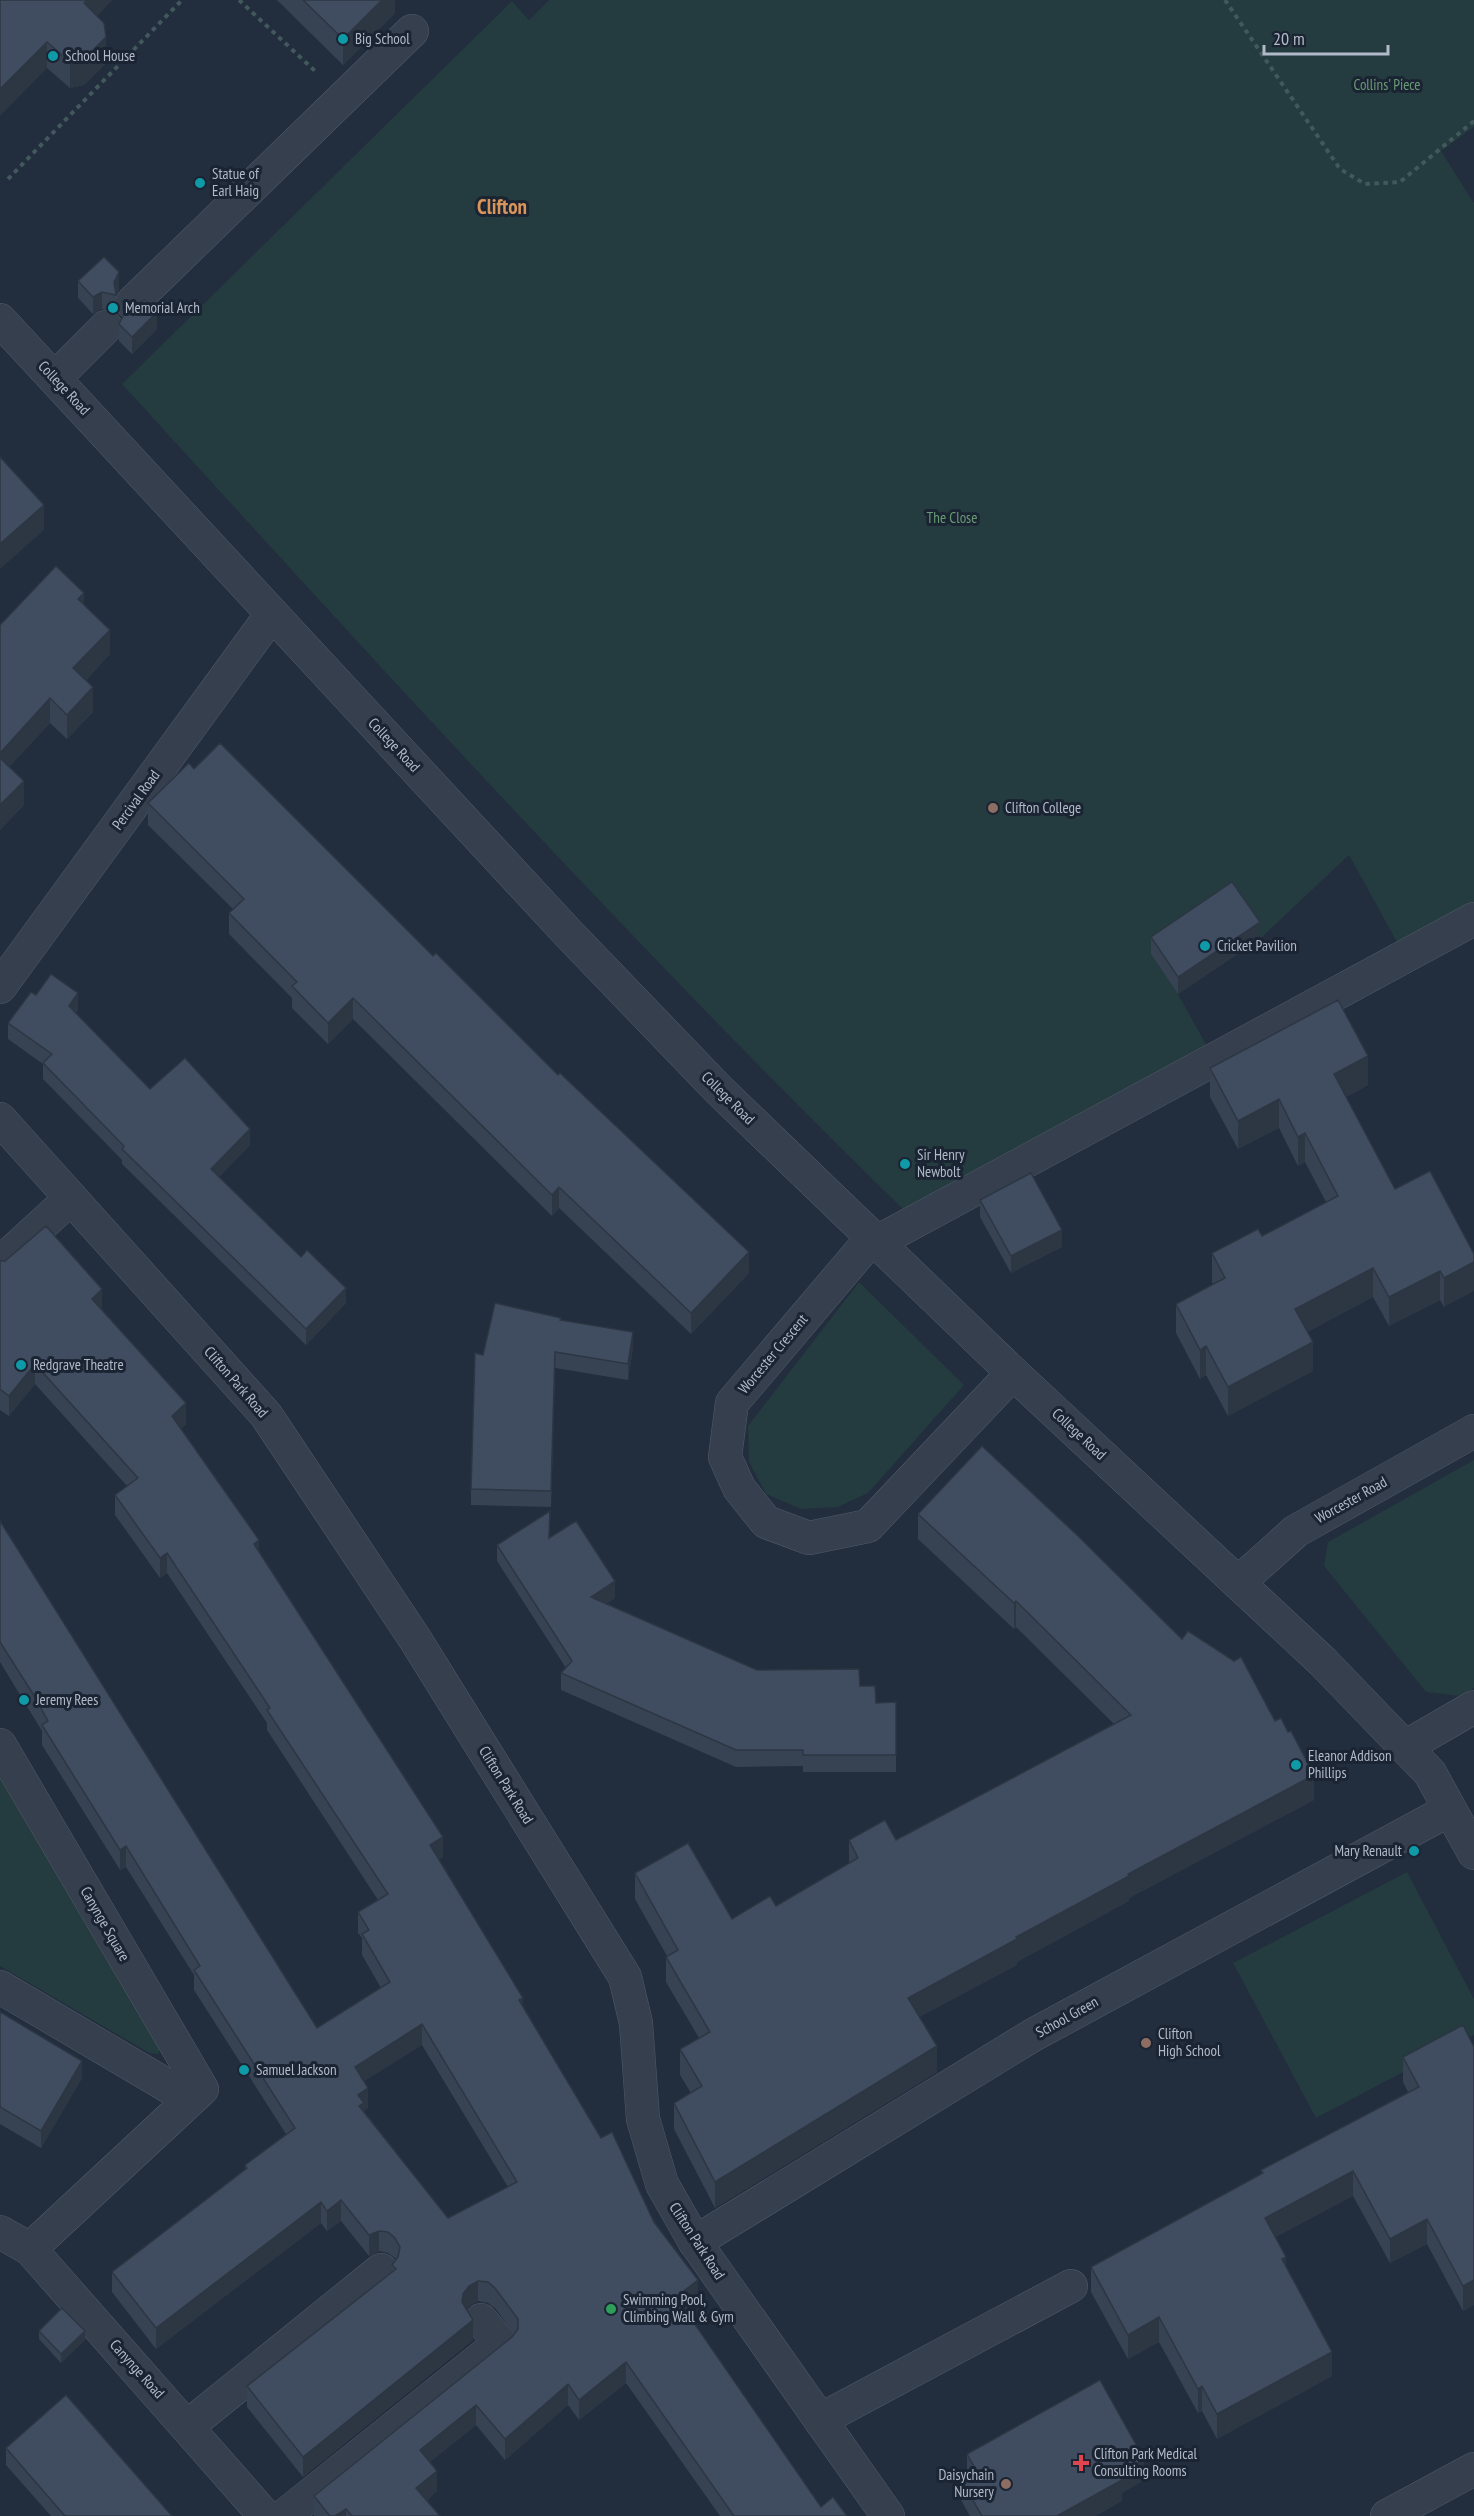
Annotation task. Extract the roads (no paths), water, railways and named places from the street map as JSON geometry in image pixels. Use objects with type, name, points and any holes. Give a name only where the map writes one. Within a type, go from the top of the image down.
[{"type":"street","points":[[132,303],[342,96],[412,31]]},
{"type":"street","name":"College Road","points":[[0,320],[702,1073],[1013,1373],[1323,1662],[1430,1773],[1474,1853]]},
{"type":"street","points":[[55,378],[106,327]]},
{"type":"street","name":"Percival Road","points":[[0,987],[272,614]]},
{"type":"street","points":[[875,1240],[1474,920]]},
{"type":"street","name":"Clifton Park Road","points":[[0,1119],[266,1415],[415,1639],[625,1977],[636,2023],[643,2120],[662,2184],[695,2242],[888,2516]]},
{"type":"street","points":[[0,1263],[71,1198]]},
{"type":"street","name":"Worcester Crescent","points":[[875,1240],[732,1403],[725,1457],[739,1488],[766,1522],[809,1538],[868,1526],[1013,1373]]},
{"type":"street","name":"Worcester Road","points":[[1238,1583],[1296,1531],[1474,1431]]},
{"type":"street","points":[[1405,1747],[1474,1707]]},
{"type":"street","name":"Canynge Square","points":[[0,1745],[202,2089],[190,2099]]},
{"type":"street","name":"School Green","points":[[695,2242],[1033,2035],[1449,1810]]},
{"type":"street","points":[[0,1987],[190,2099],[30,2249]]},
{"type":"street","name":"Canynge Road","points":[[0,2232],[30,2249],[265,2516]]},
{"type":"street","points":[[188,2426],[381,2271]]},
{"type":"street","points":[[820,2420],[1071,2286]]},
{"type":"street","points":[[284,2516],[500,2343],[481,2320]]},
{"type":"street","points":[[1387,2516],[1474,2469]]},
{"type":"place","name":"Big School","points":[[343,39]]},
{"type":"place","name":"School House","points":[[53,56]]},
{"type":"place","name":"Statue of Earl Haig","points":[[200,183]]},
{"type":"place","name":"Memorial Arch","points":[[113,308]]},
{"type":"place","name":"Clifton College","points":[[993,808]]},
{"type":"place","name":"Cricket Pavilion","points":[[1205,946]]},
{"type":"place","name":"Sir Henry Newbolt","points":[[905,1164]]},
{"type":"place","name":"Redgrave Theatre","points":[[21,1365]]},
{"type":"place","name":"Jeremy Rees","points":[[24,1700]]},
{"type":"place","name":"Eleanor Addison Phillips","points":[[1296,1765]]},
{"type":"place","name":"Mary Renault","points":[[1414,1851]]},
{"type":"place","name":"Clifton High School","points":[[1146,2043]]},
{"type":"place","name":"Samuel Jackson","points":[[244,2070]]},
{"type":"place","name":"Swimming Pool, Climbing Wall & Gym","points":[[611,2309]]},
{"type":"place","name":"Clifton Park Medical Consulting Rooms","points":[[1081,2463]]},
{"type":"place","name":"Daisychain Nursery","points":[[1006,2484]]},
{"type":"district","name":"Clifton","points":[[502,207]]},
{"type":"park label","name":"Collins' Piece","points":[[1387,85]]},
{"type":"park label","name":"The Close","points":[[952,518]]}]
